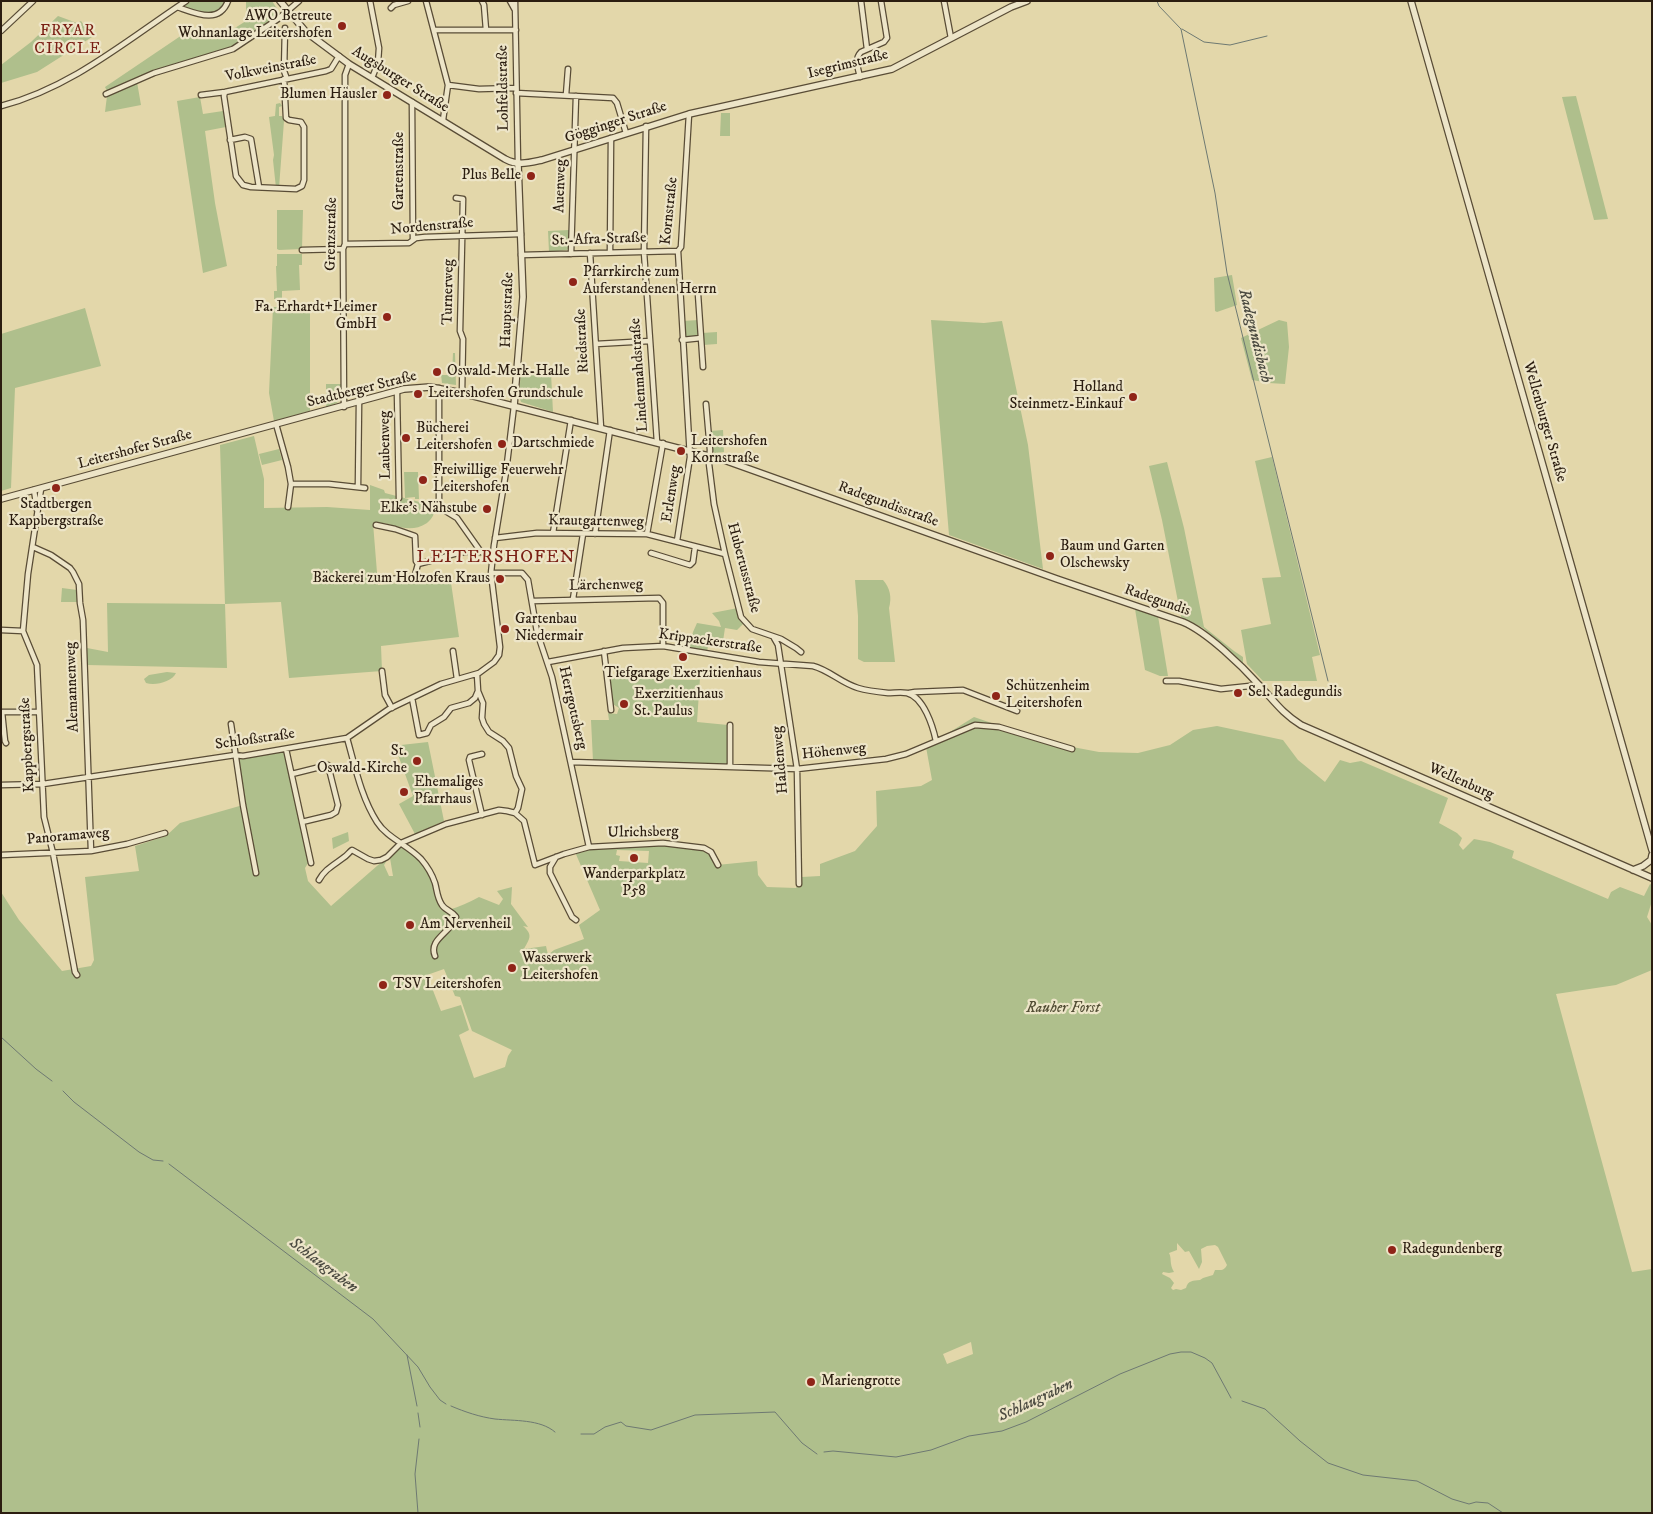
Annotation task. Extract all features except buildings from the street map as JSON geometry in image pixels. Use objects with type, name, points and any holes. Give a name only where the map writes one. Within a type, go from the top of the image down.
[{"type":"street","points":[[1,31],[33,1]]},
{"type":"street","points":[[1,106],[29,98],[69,78],[186,1]]},
{"type":"street","points":[[177,7],[212,16],[221,12],[228,1]]},
{"type":"street","name":"Augsburger Straße","points":[[280,1],[306,32],[349,64],[506,159],[518,164]]},
{"type":"street","points":[[106,94],[154,74],[233,49],[278,19],[299,1]]},
{"type":"street","points":[[370,1],[379,48],[378,63],[372,78]]},
{"type":"street","points":[[391,8],[394,5],[408,1]]},
{"type":"street","points":[[426,1],[448,85],[443,120]]},
{"type":"street","points":[[482,1],[486,30]]},
{"type":"street","points":[[510,1],[516,11]]},
{"type":"street","name":"Lohfeldstraße","points":[[516,1],[518,164]]},
{"type":"street","points":[[861,1],[868,49]]},
{"type":"street","points":[[860,77],[857,64],[861,52],[886,40],[881,1]]},
{"type":"street","points":[[944,1],[951,38]]},
{"type":"street","name":"Isegrimstraße","points":[[722,106],[892,69],[1010,4],[1027,1]]},
{"type":"street","name":"Wellenburger Straße","points":[[1411,1],[1652,850]]},
{"type":"street","points":[[225,92],[230,140],[238,180],[245,186],[259,187],[296,189],[304,184],[304,127],[301,122],[286,118],[285,28]]},
{"type":"street","points":[[434,30],[516,30]]},
{"type":"street","name":"Volkweinstraße","points":[[201,95],[225,92],[326,71],[331,68],[339,56]]},
{"type":"street","name":"Grenzstraße","points":[[344,406],[345,75],[349,64]]},
{"type":"street","points":[[566,95],[568,69]]},
{"type":"street","points":[[448,85],[479,89],[613,98],[617,103],[626,133]]},
{"type":"street","name":"Auenweg","points":[[571,254],[576,96]]},
{"type":"street","name":"Gartenstraße","points":[[412,102],[413,240]]},
{"type":"street","name":"Gögginger Straße","points":[[518,164],[542,160],[646,126],[722,106]]},
{"type":"street","name":"Kornstraße","points":[[689,114],[682,235],[681,247],[678,251],[689,450]]},
{"type":"street","name":"Lindenmahdstraße","points":[[646,126],[644,252],[660,443],[647,534]]},
{"type":"street","points":[[610,252],[611,138]]},
{"type":"street","points":[[230,140],[251,139],[259,187]]},
{"type":"street","name":"Hauptstraße","points":[[494,662],[499,655],[500,647],[491,572],[514,406],[522,308],[518,164]]},
{"type":"street","name":"Turnerweg","points":[[456,198],[463,199],[460,331],[463,339],[462,393]]},
{"type":"street","name":"Nordenstraße","points":[[302,250],[409,243],[418,237],[521,234]]},
{"type":"street","name":"St.-Afra-Straße","points":[[521,255],[678,251]]},
{"type":"street","name":"Riedstraße","points":[[590,253],[601,428]]},
{"type":"street","points":[[698,294],[703,367]]},
{"type":"street","points":[[682,340],[701,338]]},
{"type":"street","points":[[596,344],[650,341]]},
{"type":"street","name":"Stadtberger Straße","points":[[276,424],[418,387],[439,388],[514,406]]},
{"type":"street","points":[[439,388],[438,507],[457,518],[481,552]]},
{"type":"street","name":"Laubenweg","points":[[397,392],[399,498]]},
{"type":"street","points":[[358,403],[358,486]]},
{"type":"street","points":[[706,404],[710,456]]},
{"type":"street","name":"Radegundisstraße","points":[[514,406],[710,456],[1057,579]]},
{"type":"street","points":[[554,533],[571,420]]},
{"type":"street","points":[[276,424],[291,484],[288,507]]},
{"type":"street","name":"Leitershofer Straße","points":[[1,499],[276,424]]},
{"type":"street","points":[[595,534],[610,430]]},
{"type":"street","name":"Erlenweg","points":[[677,541],[690,457],[689,450]]},
{"type":"street","name":"Hubertusstraße","points":[[710,456],[709,464],[714,504],[741,617],[752,629],[773,636],[801,652]]},
{"type":"street","points":[[291,484],[330,484],[365,488]]},
{"type":"street","name":"Kappbergstraße","points":[[41,489],[28,574],[23,631],[37,665],[44,817],[54,853],[77,975]]},
{"type":"street","name":"Kappbergstraße","points":[[34,490],[38,513]]},
{"type":"street","points":[[376,525],[415,536],[416,561],[418,564],[415,575],[412,577],[380,580]]},
{"type":"street","name":"Krautgartenweg","points":[[495,538],[528,533],[647,534],[725,554]]},
{"type":"street","points":[[573,599],[584,534]]},
{"type":"street","name":"Alemannenweg","points":[[33,547],[47,552],[70,568],[79,584],[80,610],[83,620],[91,851]]},
{"type":"street","points":[[650,553],[690,565],[693,562],[695,547]]},
{"type":"street","points":[[418,564],[474,551],[493,555]]},
{"type":"street","name":"Herrgottsberg","points":[[491,572],[522,574],[528,580],[537,632],[548,662],[589,847]]},
{"type":"street","name":"Radegundis","points":[[1057,579],[1195,627],[1259,685],[1282,712]]},
{"type":"street","name":"Lärchenweg","points":[[532,601],[660,598],[663,603],[663,646]]},
{"type":"street","points":[[1,630],[23,631]]},
{"type":"street","name":"Haldenweg","points":[[773,636],[778,645],[797,769],[799,884]]},
{"type":"street","name":"Krippackerstraße","points":[[548,662],[623,648],[663,646],[759,662],[813,666],[821,668],[839,680],[857,688],[876,692],[909,694]]},
{"type":"street","points":[[453,651],[457,679]]},
{"type":"street","points":[[604,651],[611,710]]},
{"type":"street","name":"Schloßstraße","points":[[1,785],[43,784],[235,755],[243,756],[347,738],[392,708],[441,684],[476,674],[494,662]]},
{"type":"street","points":[[382,671],[385,695],[392,708]]},
{"type":"street","points":[[476,674],[478,691],[483,703],[482,718],[484,724],[489,732],[504,742],[509,748],[516,776],[522,789],[515,813]]},
{"type":"street","points":[[1166,681],[1179,681],[1221,689],[1259,685]]},
{"type":"street","points":[[936,741],[928,714],[909,694],[915,692],[963,690],[1017,711]]},
{"type":"street","points":[[412,698],[418,734],[427,733],[431,725],[444,717],[451,708],[468,703],[475,698],[478,691]]},
{"type":"street","points":[[6,743],[2,712],[39,712]]},
{"type":"street","name":"Wellenburg","points":[[1282,712],[1301,725],[1652,878]]},
{"type":"street","points":[[231,724],[255,871]]},
{"type":"street","points":[[730,724],[730,767]]},
{"type":"street","name":"Höhenweg","points":[[571,762],[797,769],[886,759],[906,754],[975,725],[998,727],[1072,749]]},
{"type":"street","points":[[347,738],[357,775],[371,812],[380,827],[422,860],[431,874],[443,907],[456,917],[454,924],[435,943],[433,950],[435,956]]},
{"type":"street","points":[[286,748],[311,863]]},
{"type":"street","points":[[482,754],[470,757],[469,760],[482,814]]},
{"type":"street","points":[[292,774],[328,765],[338,805],[336,812],[331,815],[302,822]]},
{"type":"street","points":[[319,880],[323,873],[336,862],[342,860],[352,850],[368,859],[374,861],[381,860],[387,857],[401,843],[446,824],[499,810],[515,813],[524,821],[535,865],[589,847]]},
{"type":"street","name":"Panoramaweg","points":[[1,855],[91,851],[166,834]]},
{"type":"street","name":"Ulrichsberg","points":[[589,847],[660,843],[694,846],[708,850],[718,865]]},
{"type":"street","points":[[1633,870],[1651,860],[1652,855]]},
{"type":"street","points":[[556,857],[550,867],[550,873],[572,917],[576,920]]},
{"type":"green space","points":[[191,1],[225,1],[218,11],[208,13],[186,7],[185,5]]},
{"type":"green space","points":[[246,1],[272,1],[280,13],[232,47],[156,70],[107,91],[105,87],[185,33],[219,38],[246,21]]},
{"type":"green space","points":[[58,16],[77,23],[81,21],[92,37],[37,72],[1,83],[1,65],[31,42]]},
{"type":"green space","points":[[137,82],[141,105],[105,112],[107,96]]},
{"type":"green space","points":[[1576,96],[1608,219],[1594,220],[1562,97]]},
{"type":"green space","points":[[200,97],[203,114],[223,111],[226,127],[205,131],[215,203],[227,266],[203,273],[177,101]]},
{"type":"green space","points":[[280,103],[282,106],[279,107],[279,116],[282,116],[284,121],[279,188],[276,188],[269,117],[275,116],[276,104]]},
{"type":"green space","points":[[721,113],[730,113],[730,136],[720,136]]},
{"type":"green space","points":[[277,210],[303,210],[302,249],[277,249]]},
{"type":"green space","points":[[569,230],[569,247],[567,250],[549,252],[548,231]]},
{"type":"green space","points":[[277,254],[302,254],[302,265],[299,265],[300,290],[282,291],[282,299],[274,299],[274,291],[277,291]]},
{"type":"green space","points":[[1232,275],[1237,305],[1217,312],[1215,311],[1214,278]]},
{"type":"green space","points":[[273,307],[310,307],[310,411],[274,421],[269,393]]},
{"type":"green space","points":[[85,308],[101,366],[15,388],[11,488],[1,491],[1,334]]},
{"type":"green space","points":[[699,320],[700,337],[683,338],[682,321]]},
{"type":"green space","points":[[931,320],[984,323],[1002,321],[1028,445],[1043,569],[949,535]]},
{"type":"green space","points":[[1279,320],[1287,322],[1289,347],[1285,384],[1252,380],[1241,338]]},
{"type":"green space","points":[[717,332],[717,344],[703,345],[702,333]]},
{"type":"green space","points":[[453,353],[455,353],[456,385],[442,383],[441,375],[452,375]]},
{"type":"green space","points":[[521,371],[551,373],[553,412],[521,402],[519,396]]},
{"type":"green space","points":[[326,384],[341,384],[341,397],[336,404],[326,407]]},
{"type":"green space","points":[[723,430],[724,452],[715,453],[711,451],[710,431]]},
{"type":"green space","points":[[254,436],[264,479],[264,508],[327,507],[370,510],[370,485],[384,490],[385,493],[435,506],[431,519],[420,527],[406,528],[373,523],[378,585],[450,576],[459,637],[381,646],[382,671],[289,678],[281,602],[225,604],[220,445]]},
{"type":"green space","points":[[279,449],[282,460],[262,465],[259,454]]},
{"type":"green space","points":[[1272,457],[1320,655],[1312,657],[1317,681],[1263,681],[1247,664],[1241,630],[1271,624],[1262,578],[1281,577],[1255,461]]},
{"type":"green space","points":[[1167,462],[1184,528],[1204,627],[1243,657],[1243,663],[1203,628],[1181,617],[1162,520],[1149,466]]},
{"type":"green space","points":[[404,472],[418,472],[419,499],[415,499],[415,497],[405,498]]},
{"type":"green space","points":[[855,580],[883,580],[887,586],[890,593],[889,608],[895,662],[864,662],[858,659],[858,616]]},
{"type":"green space","points":[[62,588],[77,590],[77,602],[61,602]]},
{"type":"green space","points":[[107,603],[225,604],[227,668],[87,665],[87,648],[108,652]]},
{"type":"green space","points":[[738,608],[744,623],[737,630],[725,628],[723,641],[709,639],[707,652],[689,649],[697,623],[721,627],[719,621],[712,613]]},
{"type":"green space","points":[[1135,609],[1158,616],[1168,676],[1160,676],[1145,670]]},
{"type":"green space","points":[[167,672],[176,673],[171,679],[158,684],[146,683],[144,679],[149,675]]},
{"type":"green space","points":[[700,678],[697,722],[728,725],[727,765],[593,761],[591,720],[609,720],[608,713],[617,714],[619,708],[611,703],[608,679],[696,680]]},
{"type":"green space","name":"Rauher Forst","points":[[974,717],[1062,745],[1099,752],[1138,753],[1170,745],[1193,730],[1217,726],[1283,740],[1298,760],[1325,782],[1340,760],[1350,763],[1361,761],[1448,798],[1439,823],[1462,838],[1459,845],[1463,850],[1474,839],[1490,842],[1514,851],[1512,858],[1608,899],[1611,892],[1620,887],[1644,896],[1650,884],[1652,885],[1652,901],[1647,917],[1652,925],[1652,970],[1616,985],[1556,994],[1632,1272],[1652,1269],[1652,1513],[1,1513],[1,892],[19,920],[62,971],[91,966],[94,960],[85,877],[139,871],[135,846],[166,836],[180,823],[243,805],[235,755],[286,749],[310,860],[305,868],[308,881],[331,906],[385,859],[384,865],[389,876],[393,876],[390,858],[387,857],[401,843],[422,861],[448,910],[479,897],[499,905],[503,899],[497,891],[512,887],[511,904],[528,927],[523,926],[530,937],[524,949],[546,946],[548,955],[554,950],[584,939],[579,925],[600,910],[575,852],[589,849],[662,845],[704,850],[709,853],[717,865],[757,861],[758,875],[767,887],[796,888],[802,877],[820,876],[820,864],[855,851],[877,826],[876,791],[921,786],[932,780],[926,747]],"holes":[[[617,850],[649,851],[648,863],[619,861],[620,856],[616,855]],[[444,969],[455,996],[460,997],[472,1031],[512,1050],[505,1067],[474,1078],[459,1035],[469,1030],[461,1005],[441,1011],[427,975]],[[1177,1243],[1185,1252],[1189,1251],[1199,1269],[1202,1262],[1201,1249],[1215,1245],[1218,1247],[1227,1265],[1221,1270],[1215,1270],[1213,1275],[1189,1282],[1186,1288],[1173,1290],[1171,1288],[1174,1283],[1170,1278],[1162,1274],[1163,1272],[1174,1272],[1169,1253],[1177,1250]],[[971,1342],[973,1354],[947,1364],[943,1354]]]},
{"type":"green space","points":[[428,742],[444,821],[415,834],[399,804],[413,796],[397,752],[402,750],[401,745]]},
{"type":"green space","points":[[348,832],[349,841],[333,849],[332,838]]},
{"type":"waterway","name":"Radegundisbach","points":[[1157,1],[1159,6],[1181,29],[1215,193],[1227,273],[1328,681]]},
{"type":"waterway","points":[[1182,29],[1204,42],[1230,45],[1267,36]]},
{"type":"waterway","name":"Schlaugraben","points":[[1,1037],[52,1081]]},
{"type":"waterway","name":"Schlaugraben","points":[[63,1091],[74,1102],[139,1152],[153,1160],[163,1161]]},
{"type":"waterway","name":"Schlaugraben","points":[[169,1164],[373,1319],[418,1367],[430,1387],[440,1400],[446,1404]]},
{"type":"waterway","name":"Schlaugraben","points":[[824,1452],[833,1451],[896,1457],[931,1450],[969,1436],[1002,1431],[1026,1422],[1120,1374],[1170,1354],[1181,1352],[1191,1352],[1212,1363],[1231,1398]]},
{"type":"waterway","points":[[407,1355],[417,1406]]},
{"type":"waterway","name":"Schlaugraben","points":[[1242,1401],[1265,1409],[1300,1441],[1328,1463],[1363,1475],[1417,1481],[1452,1499],[1469,1504],[1476,1502],[1488,1503],[1503,1513]]},
{"type":"waterway","name":"Schlaugraben","points":[[451,1406],[489,1418],[526,1421],[542,1425],[555,1432]]},
{"type":"waterway","name":"Schlaugraben","points":[[581,1434],[594,1434],[605,1427],[621,1422],[626,1426],[651,1430],[695,1415],[775,1412],[802,1443],[817,1454]]},
{"type":"waterway","points":[[418,1413],[420,1427]]},
{"type":"waterway","points":[[418,1513],[415,1474],[419,1439]]},
{"type":"place","name":"AWO Betreute Wohnanlage Leitershofen","points":[[342,26]]},
{"type":"place","name":"Blumen Häusler","points":[[387,95]]},
{"type":"place","name":"Plus Belle","points":[[531,176]]},
{"type":"place","name":"Pfarrkirche zum Auferstandenen Herrn","points":[[573,282]]},
{"type":"place","name":"Fa. Erhardt+Leimer GmbH","points":[[387,317]]},
{"type":"place","name":"Oswald-Merk-Halle","points":[[437,372]]},
{"type":"place","name":"Leitershofen Grundschule","points":[[418,394]]},
{"type":"place","name":"Holland Steinmetz-Einkauf","points":[[1133,397]]},
{"type":"place","name":"Bücherei Leitershofen","points":[[406,438]]},
{"type":"place","name":"Dartschmiede","points":[[502,444]]},
{"type":"place","name":"Leitershofen Kornstraße","points":[[681,451]]},
{"type":"place","name":"Freiwillige Feuerwehr Leitershofen","points":[[423,480]]},
{"type":"place","name":"Stadtbergen Kappbergstraße","points":[[56,488]]},
{"type":"place","name":"Elke's Nähstube","points":[[487,509]]},
{"type":"place","name":"Baum und Garten Olschewsky","points":[[1050,556]]},
{"type":"place","name":"Bäckerei zum Holzofen Kraus","points":[[500,579]]},
{"type":"place","name":"Gartenbau Niedermair","points":[[505,629]]},
{"type":"place","name":"Tiefgarage Exerzitienhaus","points":[[683,657]]},
{"type":"place","name":"Sel. Radegundis","points":[[1238,693]]},
{"type":"place","name":"Schützenheim Leitershofen","points":[[996,696]]},
{"type":"place","name":"Exerzitienhaus St. Paulus","points":[[624,704]]},
{"type":"place","name":"St. Oswald-Kirche","points":[[417,761]]},
{"type":"place","name":"Ehemaliges Pfarrhaus","points":[[404,792]]},
{"type":"place","name":"Wanderparkplatz P58","points":[[634,858]]},
{"type":"place","name":"Am Nervenheil","points":[[410,925]]},
{"type":"place","name":"Wasserwerk Leitershofen","points":[[512,968]]},
{"type":"place","name":"TSV Leitershofen","points":[[383,985]]},
{"type":"place","name":"Radegundenberg","points":[[1392,1250]]},
{"type":"place","name":"Mariengrotte","points":[[811,1382]]},
{"type":"district","name":"FRYAR CIRCLE","points":[[68,41]]},
{"type":"district","name":"LEITERSHOFEN","points":[[496,558]]}]
